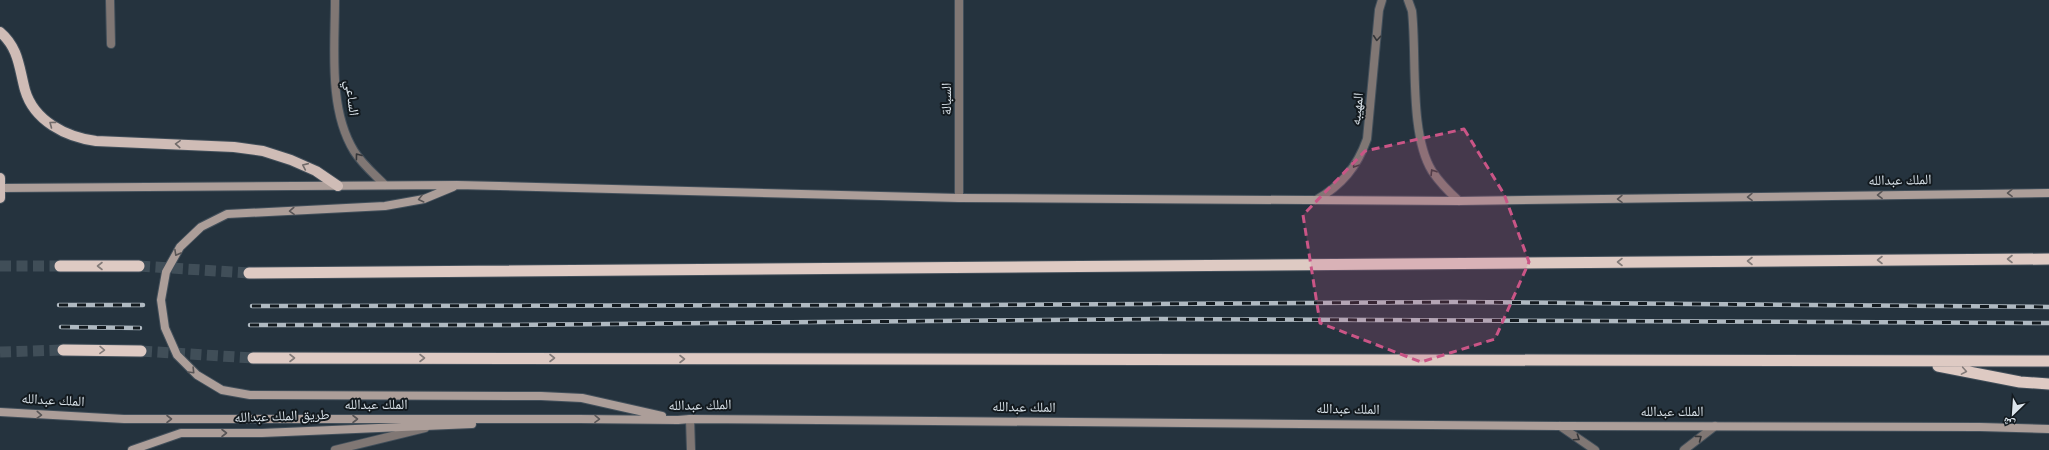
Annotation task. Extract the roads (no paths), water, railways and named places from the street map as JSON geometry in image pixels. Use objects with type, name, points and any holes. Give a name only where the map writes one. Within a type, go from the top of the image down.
[{"type":"highway","points":[[249,273],[2049,259]]},
{"type":"highway","points":[[60,266],[139,266]]},
{"type":"highway","points":[[63,350],[141,351]]},
{"type":"highway","points":[[253,358],[1912,362],[2049,361]]},
{"type":"highway","points":[[1912,362],[2020,382],[2049,384]]},
{"type":"main road","points":[[0,32],[12,45],[18,57],[26,92],[32,104],[51,125],[65,133],[80,139],[96,141],[234,147],[263,152],[291,160],[316,171],[338,186]]},
{"type":"main road","points":[[0,178],[0,198]]},
{"type":"main road","name":"الملك عبدالله","points":[[0,188],[457,185],[959,198],[1459,201],[2049,193]]},
{"type":"main road","points":[[457,185],[424,199],[385,206],[227,214],[201,227],[180,247],[166,272],[161,300],[165,328],[177,355],[197,376],[222,390],[250,395],[533,396],[575,398],[678,420]]},
{"type":"main road","name":"الملك عبدالله","points":[[0,412],[124,419],[579,418],[1560,426],[1973,427],[2049,429]]},
{"type":"main road","name":"طريق الملك عبدالله","points":[[132,450],[181,433],[262,433],[436,426],[579,418]]},
{"type":"street","points":[[110,0],[111,44]]},
{"type":"street","name":"الساعي","points":[[335,0],[337,107],[344,129],[354,150],[368,169],[385,185]]},
{"type":"street","name":"السبالة","points":[[959,0],[959,198]]},
{"type":"street","name":"المهيبه","points":[[1316,200],[1331,192],[1343,181],[1361,154],[1367,138],[1379,10],[1382,0]]},
{"type":"street","points":[[1408,0],[1412,11],[1418,132],[1423,152],[1432,170],[1444,187],[1459,201]]},
{"type":"street","points":[[690,419],[691,450]]},
{"type":"street","points":[[335,450],[436,426]]},
{"type":"street","points":[[1560,426],[1595,450]]},
{"type":"street","points":[[1684,450],[1715,426]]},
{"type":"tunnel","points":[[0,266],[60,266]]},
{"type":"tunnel","points":[[139,266],[249,273]]},
{"type":"tunnel","points":[[0,352],[63,350]]},
{"type":"tunnel","points":[[141,351],[253,358]]},
{"type":"railway","points":[[252,306],[972,305],[1454,302],[2049,307]]},
{"type":"railway","points":[[59,305],[143,305]]},
{"type":"railway","points":[[250,325],[499,325],[1158,319],[2049,323]]},
{"type":"railway","points":[[61,327],[140,328]]}]
